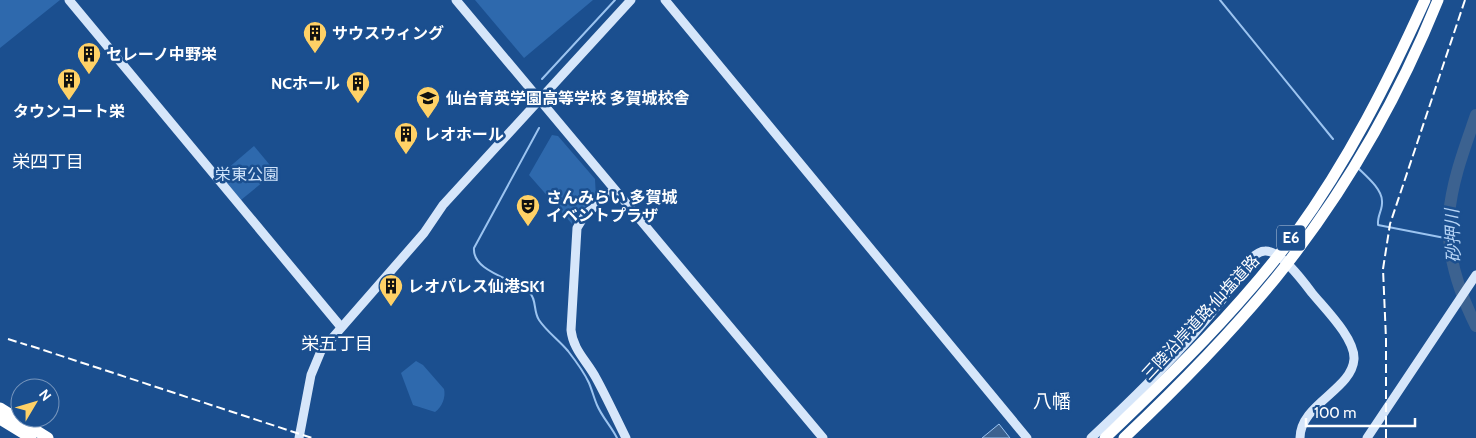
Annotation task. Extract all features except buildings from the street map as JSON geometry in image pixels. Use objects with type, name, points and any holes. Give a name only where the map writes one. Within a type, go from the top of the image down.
[{"type":"highway","name":"三陸沿岸道路;仙塩道路","points":[[1105,438],[1210,334],[1247,293],[1295,233],[1352,146],[1398,59],[1425,0]]},
{"type":"highway","name":"三陸沿岸道路;仙塩道路","points":[[1124,438],[1169,395],[1238,322],[1305,240],[1334,197],[1386,109],[1410,65],[1438,0]]},
{"type":"highway","points":[[0,408],[48,438]]},
{"type":"highway","points":[[0,419],[31,438]]},
{"type":"street","points":[[69,0],[340,328]]},
{"type":"street","points":[[456,0],[822,438]]},
{"type":"street","points":[[299,438],[307,391],[316,360],[321,351],[424,233],[443,206],[631,0]]},
{"type":"street","points":[[665,0],[1027,438]]},
{"type":"street","points":[[614,190],[585,215],[577,228],[571,330],[576,348],[595,376],[626,438]]},
{"type":"street","points":[[1091,438],[1179,351],[1222,300],[1250,259],[1257,252],[1266,250],[1274,252],[1295,272],[1344,332],[1351,345],[1354,358],[1351,370],[1344,380],[1308,416],[1302,428],[1300,438]]},
{"type":"street","points":[[1367,438],[1476,275]]},
{"type":"green space","points":[[0,0],[60,0],[0,48]]},
{"type":"green space","points":[[475,0],[593,0],[524,58]]},
{"type":"green space","points":[[552,135],[558,136],[595,179],[596,198],[573,217],[572,224],[529,175]]},
{"type":"green space","name":"栄東公園","points":[[254,146],[274,170],[274,173],[241,200],[220,175]]},
{"type":"green space","points":[[416,361],[423,365],[444,389],[443,402],[435,412],[413,405],[401,373]]},
{"type":"shaded area","points":[[999,424],[1010,438],[982,438]]},
{"type":"waterway","points":[[542,79],[615,0]]},
{"type":"waterway","points":[[1220,0],[1333,139]]},
{"type":"waterway","name":"砂押川","points":[[1476,115],[1456,176],[1449,215],[1450,244],[1455,272],[1464,300],[1476,326]]},
{"type":"waterway","points":[[539,128],[474,248],[475,256],[487,269],[523,287],[529,292],[539,320],[568,351],[582,370],[599,409],[617,438]]},
{"type":"waterway","points":[[1358,168],[1373,183],[1381,196],[1382,204],[1378,225],[1450,239]]},
{"type":"railway","points":[[1386,438],[1386,339],[1383,269],[1390,224],[1465,0]]},
{"type":"railway","points":[[8,339],[27,345]]},
{"type":"railway","points":[[31,346],[312,438]]},
{"type":"place","name":"サウスウィング","points":[[315,54]]},
{"type":"place","name":"セレーノ中野栄","points":[[89,75]]},
{"type":"place","name":"タウンコート栄","points":[[69,101]]},
{"type":"place","name":"NCホール","points":[[358,104]]},
{"type":"place","name":"仙台育英学園高等学校 多賀城校舎","points":[[428,119]]},
{"type":"place","name":"レオホール","points":[[406,155]]},
{"type":"place","name":"さんみらい 多賀城 イベントプラザ","points":[[528,227]]},
{"type":"place","name":"レオパレス仙港SK1","points":[[391,307]]},
{"type":"district","name":"栄四丁目","points":[[48,162]]},
{"type":"district","name":"栄五丁目","points":[[337,344]]},
{"type":"district","name":"八幡","points":[[1052,401]]}]
